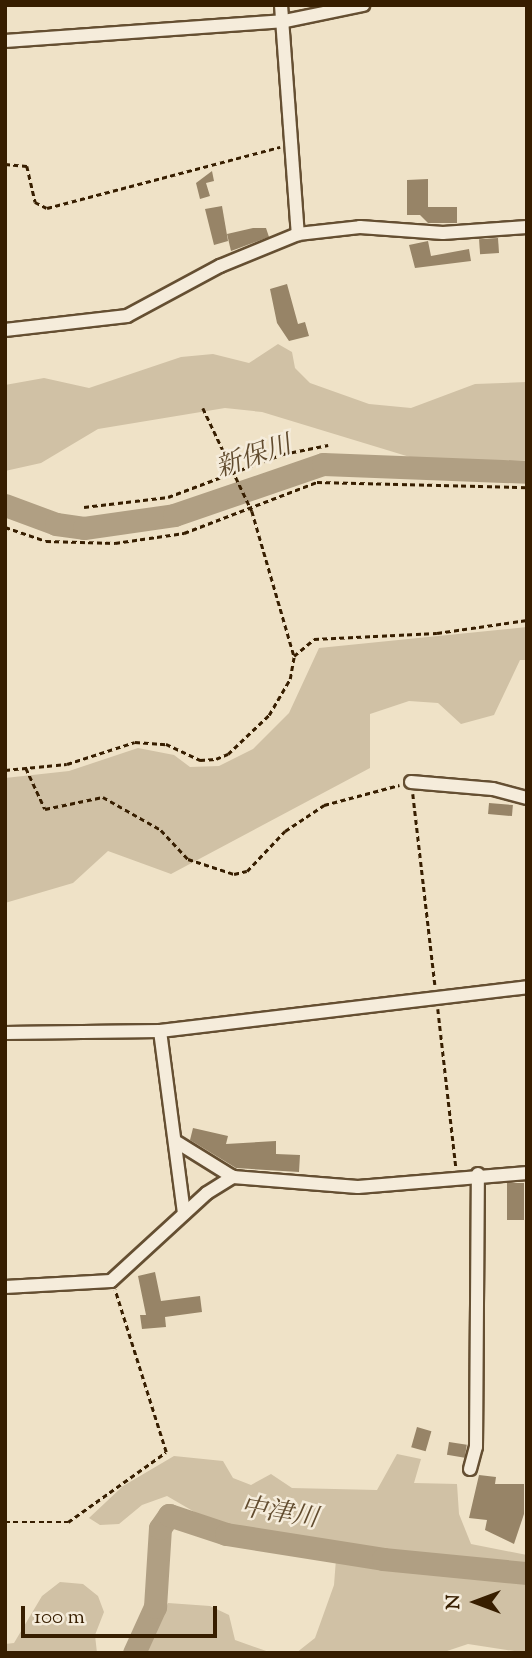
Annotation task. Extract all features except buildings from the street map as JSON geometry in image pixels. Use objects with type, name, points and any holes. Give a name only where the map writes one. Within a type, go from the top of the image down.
[{"type":"street","points":[[281,5],[285,21],[289,145],[298,234]]},
{"type":"street","points":[[5,41],[285,21],[363,5]]},
{"type":"street","points":[[5,330],[127,316],[220,266],[298,234],[360,227],[443,233],[527,227]]},
{"type":"street","points":[[411,782],[493,789],[527,798]]},
{"type":"street","points":[[5,1033],[160,1031],[527,988]]},
{"type":"street","points":[[160,1031],[184,1213]]},
{"type":"street","points":[[175,1141],[233,1177],[358,1187],[478,1174],[527,1173]]},
{"type":"street","points":[[470,1469],[476,1447],[478,1174]]},
{"type":"street","points":[[5,1287],[111,1281],[184,1213],[233,1177]]},
{"type":"path","points":[[5,164],[27,166],[35,202],[47,208],[289,145]]},
{"type":"path","points":[[5,770],[67,764],[135,742],[166,744],[200,760],[228,754],[277,705],[294,656],[252,511],[203,408]]},
{"type":"path","points":[[84,507],[168,497],[233,471],[328,444]]},
{"type":"path","points":[[5,527],[46,541],[115,543],[184,533],[252,511],[317,482],[527,487]]},
{"type":"path","points":[[294,656],[326,635],[437,633],[527,620]]},
{"type":"path","points":[[26,768],[45,809],[103,797],[161,830],[188,859],[234,874],[247,871],[285,831],[324,804],[411,782],[458,1177]]},
{"type":"path","points":[[5,1522],[68,1522],[166,1452],[134,1338],[111,1281]]},
{"type":"shaded area","points":[[278,344],[292,352],[295,368],[310,383],[369,404],[411,408],[475,384],[527,382],[527,460],[423,461],[262,412],[225,408],[98,429],[41,463],[5,471],[5,385],[44,378],[89,388],[181,357],[213,354],[249,363]]},
{"type":"shaded area","points":[[527,627],[527,660],[520,660],[494,715],[461,724],[438,703],[409,701],[370,714],[370,768],[171,874],[108,851],[73,883],[5,903],[5,778],[69,771],[138,748],[174,755],[190,767],[219,766],[253,749],[289,713],[319,648]]},
{"type":"shaded area","points":[[397,1454],[421,1459],[414,1483],[457,1484],[459,1514],[471,1544],[527,1555],[527,1653],[468,1644],[441,1653],[296,1653],[315,1638],[334,1585],[336,1559],[248,1543],[167,1496],[142,1505],[119,1524],[100,1525],[89,1518],[123,1486],[174,1456],[223,1461],[233,1478],[251,1485],[271,1474],[292,1488],[377,1490]]},
{"type":"shaded area","points":[[60,1582],[83,1584],[98,1596],[104,1612],[95,1635],[97,1653],[5,1653],[5,1644],[14,1643],[42,1596]]},
{"type":"shaded area","points":[[168,1603],[210,1606],[229,1615],[235,1640],[272,1653],[140,1653]]},
{"type":"waterway","name":"新保川","points":[[5,505],[56,524],[84,528],[174,515],[323,464],[527,472]]},
{"type":"waterway","name":"中津川","points":[[134,1653],[155,1607],[160,1528],[169,1515],[226,1534],[383,1559],[527,1573]]}]
